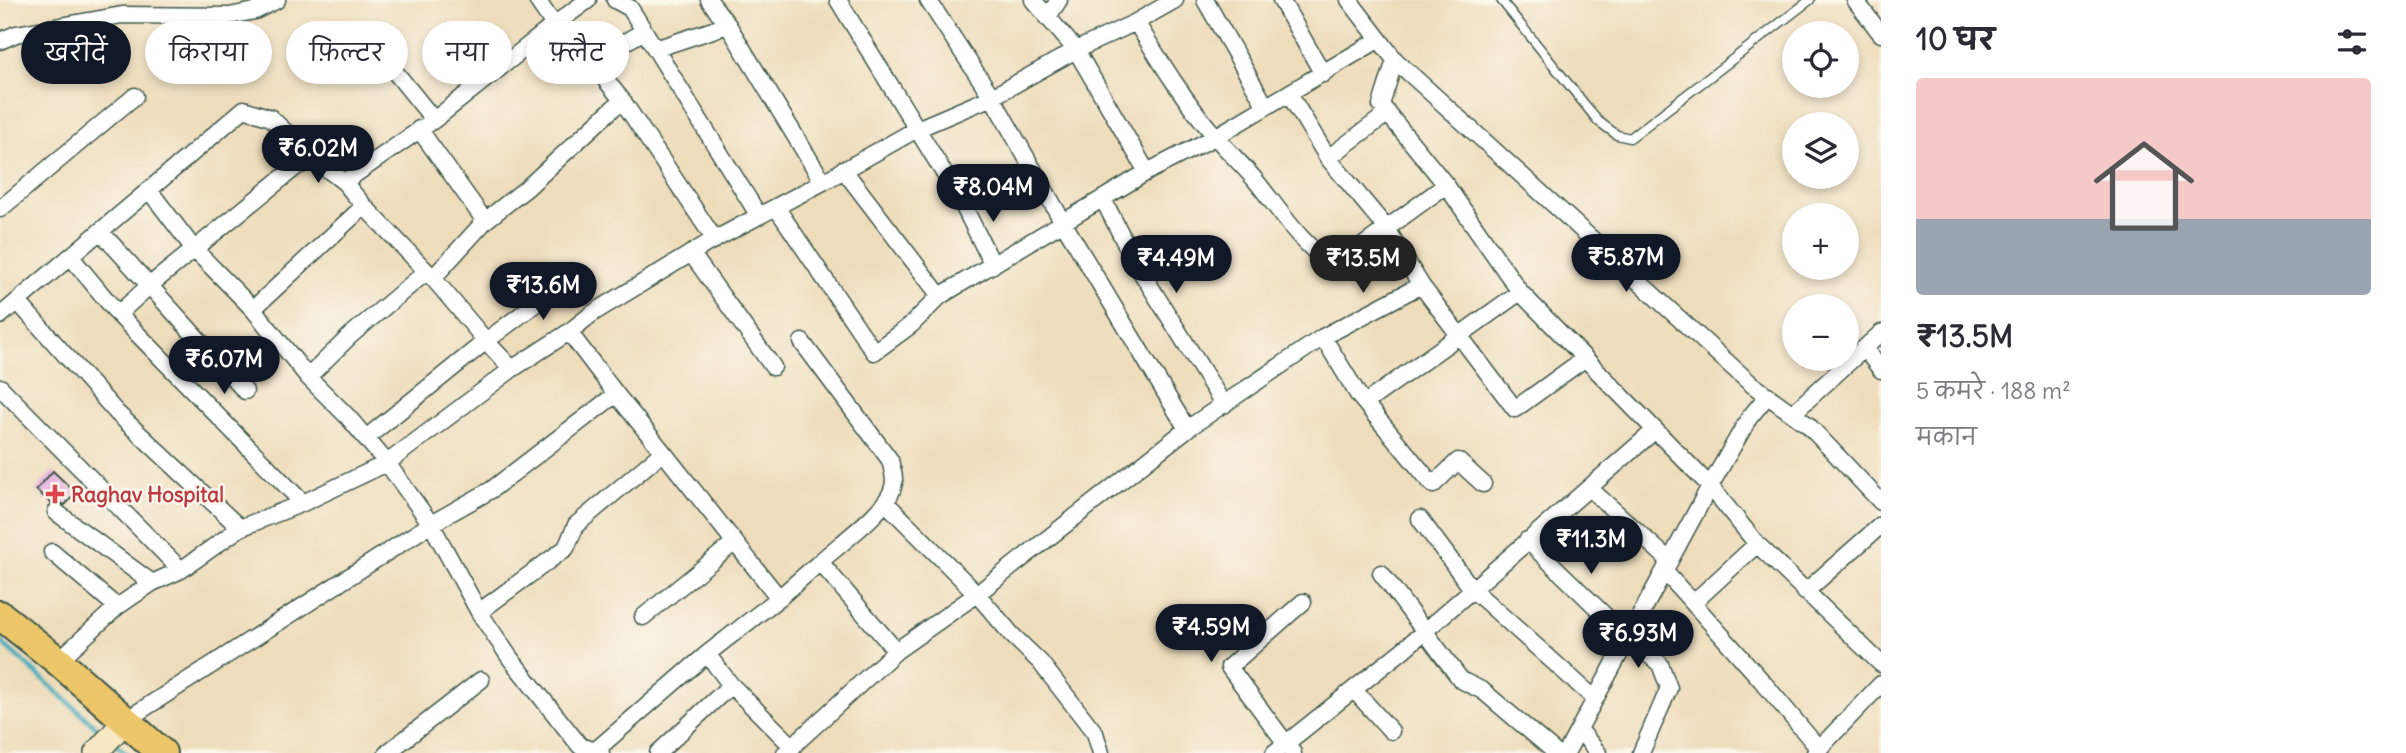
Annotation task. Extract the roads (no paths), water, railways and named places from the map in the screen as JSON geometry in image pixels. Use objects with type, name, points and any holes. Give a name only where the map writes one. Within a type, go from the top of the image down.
[{"type":"highway","points":[[0,615],[58,661],[124,724],[162,753]]},
{"type":"street","points":[[0,41],[16,34],[122,15],[229,16],[255,11],[278,0]]},
{"type":"street","points":[[537,0],[551,21]]},
{"type":"street","points":[[559,21],[588,0]]},
{"type":"street","points":[[615,0],[630,8],[759,216]]},
{"type":"street","points":[[709,0],[728,25],[823,182]]},
{"type":"street","points":[[838,0],[960,199],[993,265]]},
{"type":"street","points":[[928,0],[992,97],[1187,429]]},
{"type":"street","points":[[1033,0],[1076,50],[1147,172]]},
{"type":"street","points":[[1047,18],[1059,0]]},
{"type":"street","points":[[58,661],[117,607],[152,583],[181,570],[240,528],[303,503],[387,463],[512,369],[593,313],[691,254],[917,129],[992,97],[1076,50],[1175,0]]},
{"type":"street","points":[[1205,0],[1265,105]]},
{"type":"street","points":[[1281,0],[1323,74]]},
{"type":"street","points":[[1349,0],[1395,60],[1750,383],[1808,425],[1881,502]]},
{"type":"street","points":[[1855,0],[1881,34]]},
{"type":"street","points":[[1136,22],[1162,64],[1215,137],[1306,242],[1332,264],[1345,259],[1446,185]]},
{"type":"street","points":[[655,49],[728,25]]},
{"type":"street","points":[[629,40],[644,31]]},
{"type":"street","points":[[776,207],[874,352],[911,326],[940,296],[1147,172],[1215,137],[1378,40]]},
{"type":"street","points":[[512,57],[526,46]]},
{"type":"street","points":[[1395,60],[1381,105],[1446,185],[1520,292],[1710,486],[1757,544],[1881,664]]},
{"type":"street","points":[[398,84],[485,221]]},
{"type":"street","points":[[344,182],[426,125],[477,84]]},
{"type":"street","points":[[609,84],[715,240]]},
{"type":"street","points":[[1289,94],[1328,158],[1387,229],[1421,285],[1515,409],[1584,359]]},
{"type":"street","points":[[0,209],[135,96]]},
{"type":"street","points":[[308,377],[351,335],[429,275],[485,221],[528,187],[622,100]]},
{"type":"street","points":[[0,316],[244,109],[271,118],[314,160],[344,182],[512,369]]},
{"type":"street","points":[[1328,158],[1388,113]]},
{"type":"street","points":[[118,314],[297,166],[314,160]]},
{"type":"street","points":[[843,169],[940,296]]},
{"type":"street","points":[[149,190],[194,249],[253,309],[308,377],[387,463],[431,524],[479,612],[510,658],[580,746],[598,751],[707,654],[820,562],[886,503],[893,489],[895,477],[890,460],[802,342]]},
{"type":"street","points":[[1103,199],[1135,262],[1224,405]]},
{"type":"street","points":[[253,309],[365,206]]},
{"type":"street","points":[[100,231],[245,391]]},
{"type":"street","points":[[691,254],[774,367]]},
{"type":"street","points":[[71,257],[118,314],[303,503]]},
{"type":"street","points":[[366,438],[486,341],[575,274]]},
{"type":"street","points":[[707,654],[789,750],[897,651],[977,594],[1187,429],[1323,337],[1421,285]]},
{"type":"street","points":[[1365,403],[1520,292]]},
{"type":"street","points":[[18,302],[117,413],[240,528]]},
{"type":"street","points":[[569,332],[779,597]]},
{"type":"street","points":[[1793,413],[1881,333]]},
{"type":"street","points":[[1323,337],[1365,403],[1433,485],[1458,461],[1483,484]]},
{"type":"street","points":[[1865,349],[1881,370]]},
{"type":"street","points":[[0,387],[181,570]]},
{"type":"street","points":[[100,750],[124,724],[431,524],[491,490],[616,394]]},
{"type":"street","points":[[1566,753],[1710,486],[1749,418],[1768,395]]},
{"type":"street","points":[[1303,602],[1229,667],[1284,750],[1654,431]]},
{"type":"street","points":[[479,612],[566,548],[576,525],[663,452]]},
{"type":"street","points":[[1589,488],[1667,567],[1693,603],[1762,681],[1817,751],[1881,684]]},
{"type":"street","points":[[886,503],[1040,662],[1095,733],[1101,753]]},
{"type":"street","points":[[56,512],[152,583]]},
{"type":"street","points":[[1420,519],[1472,589],[1595,699]]},
{"type":"street","points":[[1805,592],[1881,525]]},
{"type":"street","points":[[1527,540],[1628,638],[1660,664],[1669,688],[1641,753]]},
{"type":"street","points":[[643,617],[735,542]]},
{"type":"street","points":[[1693,603],[1757,544]]},
{"type":"street","points":[[52,552],[117,607]]},
{"type":"street","points":[[820,562],[897,651]]},
{"type":"street","points":[[1381,573],[1461,680],[1483,691],[1556,753]]},
{"type":"street","points":[[387,753],[481,680]]},
{"type":"street","points":[[658,753],[731,685]]},
{"type":"street","points":[[1354,690],[1391,732]]},
{"type":"street","points":[[1579,729],[1598,753]]},
{"type":"lane","points":[[1501,0],[1598,121],[1617,135],[1630,138],[1810,0]]},
{"type":"waterway","points":[[0,641],[104,734]]},
{"type":"waterway","points":[[113,742],[126,753]]},
{"type":"place","name":"Raghav Hospital","points":[[55,494]]}]
